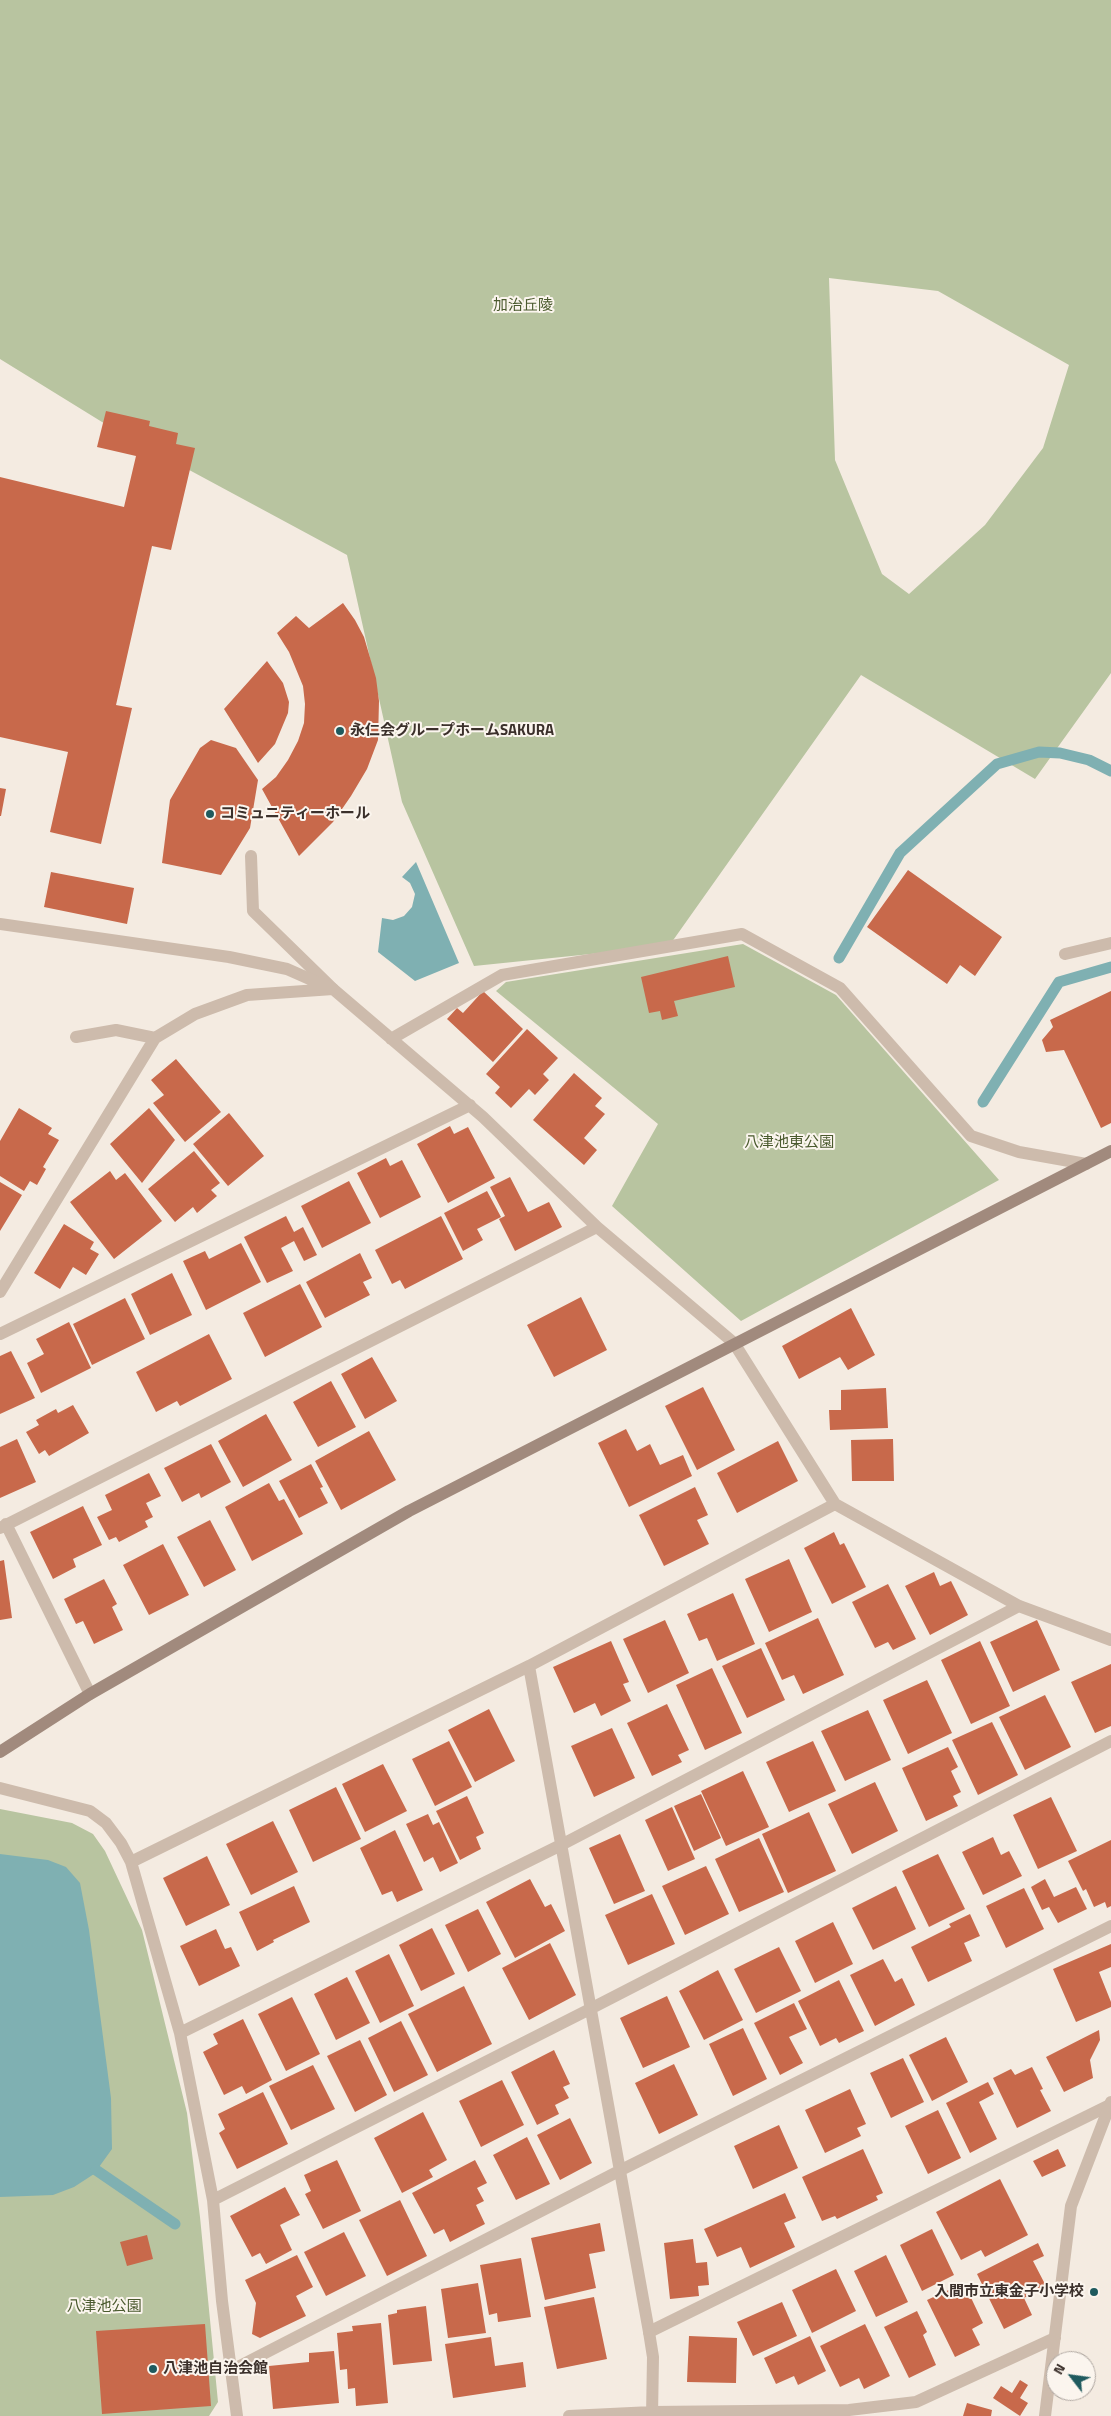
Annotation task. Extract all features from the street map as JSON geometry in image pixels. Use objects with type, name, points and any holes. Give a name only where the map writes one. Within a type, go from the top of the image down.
[{"type":"street","points":[[251,856],[253,911],[333,989],[470,1105],[597,1227],[734,1343],[835,1504],[1019,1606],[1111,1640]]},
{"type":"street","points":[[0,924],[229,956],[287,969],[333,989]]},
{"type":"street","points":[[391,1039],[502,976],[742,934],[840,988],[971,1136],[1019,1152],[1086,1164]]},
{"type":"street","points":[[1064,954],[1111,943]]},
{"type":"street","points":[[0,1292],[155,1038],[196,1014],[247,995],[333,989]]},
{"type":"street","points":[[76,1037],[116,1030],[155,1038]]},
{"type":"street","points":[[0,1334],[470,1105]]},
{"type":"street","points":[[0,1752],[90,1694],[409,1511],[734,1343],[1111,1152]]},
{"type":"street","points":[[90,1694],[3,1526],[597,1227]]},
{"type":"street","points":[[131,1862],[529,1666],[835,1504]]},
{"type":"street","points":[[180,2033],[561,1845],[1019,1606]]},
{"type":"street","points":[[529,1666],[649,2332],[653,2357],[652,2414]]},
{"type":"street","points":[[213,2200],[590,2009],[1111,1741]]},
{"type":"street","points":[[0,1788],[90,1811],[106,1824],[121,1843],[131,1862],[180,2033],[213,2200],[222,2301],[237,2416]]},
{"type":"street","points":[[232,2370],[619,2172],[1111,1926]]},
{"type":"street","points":[[1045,2416],[1071,2206],[1111,2102]]},
{"type":"street","points":[[649,2332],[1110,2105]]},
{"type":"street","points":[[569,2416],[848,2413],[916,2402],[1055,2338]]},
{"type":"green space","name":"加治丘陵","points":[[0,0],[1111,0],[1111,673],[1035,779],[861,675],[669,946],[474,966],[402,802],[347,555],[115,430],[0,359]],"holes":[[[829,278],[938,291],[1069,365],[1043,448],[985,525],[909,594],[882,574],[835,460]]]},
{"type":"green space","name":"八津池東公園","points":[[743,944],[836,995],[999,1180],[741,1321],[612,1206],[658,1124],[496,991],[506,982]]},
{"type":"green space","name":"八津池公園","points":[[0,1809],[72,1823],[93,1834],[105,1851],[142,1930],[187,2113],[200,2217],[218,2402],[209,2416],[0,2416]]},
{"type":"water","points":[[416,862],[459,963],[415,981],[378,952],[382,918],[393,920],[404,916],[412,907],[415,894],[410,883],[402,877]]},
{"type":"water","points":[[0,1854],[48,1860],[66,1867],[80,1883],[89,1930],[111,2098],[112,2149],[94,2174],[74,2187],[53,2195],[0,2197]]},
{"type":"building","points":[[106,411],[150,421],[149,426],[178,433],[176,444],[195,448],[171,550],[152,546],[116,705],[132,708],[101,844],[50,832],[68,752],[0,737],[0,477],[124,507],[136,456],[97,447]]},
{"type":"building","name":"永仁会グループホームSAKURA","points":[[343,603],[364,637],[376,678],[379,701],[378,740],[367,769],[351,796],[333,822],[299,856],[262,789],[276,777],[288,760],[298,741],[304,723],[305,704],[303,686],[289,652],[277,633],[296,616],[309,628]]},
{"type":"building","points":[[267,661],[283,683],[289,702],[288,713],[275,744],[258,763],[224,709]]},
{"type":"building","name":"コミュニティーホール","points":[[211,740],[236,748],[258,780],[250,828],[221,875],[162,863],[170,800],[200,748]]},
{"type":"building","points":[[0,788],[6,789],[1,816],[0,816]]},
{"type":"building","points":[[908,870],[1002,937],[975,976],[960,965],[947,984],[867,927]]},
{"type":"building","points":[[51,872],[134,888],[127,924],[44,907]]},
{"type":"building","points":[[728,956],[735,987],[674,1001],[678,1016],[662,1020],[660,1011],[649,1013],[641,977]]},
{"type":"building","points":[[483,991],[523,1029],[493,1062],[447,1019],[457,1008],[463,1013]]},
{"type":"building","points":[[1111,991],[1111,1123],[1101,1128],[1064,1050],[1046,1052],[1042,1040],[1053,1027],[1050,1020]]},
{"type":"building","points":[[527,1029],[558,1058],[543,1074],[549,1080],[535,1095],[529,1089],[511,1108],[495,1093],[500,1087],[486,1074]]},
{"type":"building","points":[[176,1059],[221,1112],[185,1142],[153,1103],[164,1095],[151,1080]]},
{"type":"building","points":[[574,1073],[602,1098],[595,1106],[605,1114],[584,1138],[597,1150],[584,1165],[533,1120]]},
{"type":"building","points":[[19,1108],[52,1128],[48,1134],[59,1140],[43,1167],[46,1169],[37,1185],[30,1181],[24,1191],[0,1176],[0,1141]]},
{"type":"building","points":[[149,1108],[175,1140],[142,1183],[110,1144]]},
{"type":"building","points":[[229,1113],[264,1156],[228,1186],[193,1144]]},
{"type":"building","points":[[450,1126],[454,1134],[468,1127],[495,1178],[448,1203],[417,1144]]},
{"type":"building","points":[[194,1151],[220,1183],[211,1190],[217,1196],[197,1213],[193,1207],[175,1222],[148,1189]]},
{"type":"building","points":[[386,1158],[390,1166],[402,1160],[421,1197],[380,1218],[357,1173]]},
{"type":"building","points":[[110,1171],[116,1180],[125,1173],[162,1221],[114,1259],[70,1202]]},
{"type":"building","points":[[510,1177],[528,1212],[549,1202],[562,1227],[515,1251],[499,1219],[505,1216],[490,1187]]},
{"type":"building","points":[[349,1181],[371,1223],[322,1248],[301,1206]]},
{"type":"building","points":[[0,1182],[22,1195],[0,1231]]},
{"type":"building","points":[[487,1191],[501,1217],[477,1229],[483,1240],[463,1251],[444,1213]]},
{"type":"building","points":[[286,1216],[294,1232],[303,1227],[317,1255],[304,1261],[294,1241],[281,1248],[293,1271],[267,1283],[244,1237]]},
{"type":"building","points":[[441,1216],[463,1259],[405,1289],[400,1280],[392,1284],[375,1250]]},
{"type":"building","points":[[64,1224],[94,1242],[90,1249],[99,1254],[86,1275],[73,1267],[60,1289],[34,1273]]},
{"type":"building","points":[[241,1243],[261,1282],[206,1310],[183,1261],[205,1251],[209,1259]]},
{"type":"building","points":[[360,1253],[372,1278],[363,1282],[370,1295],[325,1318],[306,1282]]},
{"type":"building","points":[[172,1273],[192,1315],[150,1335],[131,1294]]},
{"type":"building","points":[[300,1284],[322,1327],[265,1357],[243,1313]]},
{"type":"building","points":[[581,1297],[607,1350],[554,1377],[527,1325]]},
{"type":"building","points":[[125,1298],[145,1339],[92,1365],[73,1324]]},
{"type":"building","points":[[851,1308],[875,1355],[848,1370],[840,1357],[799,1379],[782,1346]]},
{"type":"building","points":[[69,1322],[91,1368],[41,1393],[27,1363],[44,1354],[36,1339]]},
{"type":"building","points":[[209,1334],[232,1379],[180,1406],[177,1401],[156,1412],[136,1372]]},
{"type":"building","points":[[11,1351],[35,1398],[0,1414],[0,1356]]},
{"type":"building","points":[[372,1357],[397,1401],[365,1419],[341,1374]]},
{"type":"building","points":[[331,1381],[356,1427],[318,1447],[293,1402]]},
{"type":"building","points":[[703,1387],[735,1450],[697,1470],[665,1406]]},
{"type":"building","points":[[886,1388],[888,1428],[830,1430],[829,1410],[841,1410],[841,1390]]},
{"type":"building","points":[[73,1405],[89,1433],[49,1456],[45,1450],[39,1454],[26,1432],[39,1425],[36,1420],[56,1409],[58,1413]]},
{"type":"building","points":[[266,1414],[292,1460],[243,1487],[218,1441]]},
{"type":"building","points":[[626,1429],[637,1451],[650,1444],[660,1465],[683,1455],[692,1476],[629,1507],[598,1443]]},
{"type":"building","points":[[369,1431],[396,1480],[341,1510],[315,1461]]},
{"type":"building","points":[[17,1439],[36,1482],[0,1498],[0,1447]]},
{"type":"building","points":[[893,1439],[894,1481],[852,1481],[851,1440]]},
{"type":"building","points":[[778,1441],[798,1481],[737,1513],[717,1473]]},
{"type":"building","points":[[211,1444],[231,1482],[201,1498],[199,1493],[182,1502],[164,1468]]},
{"type":"building","points":[[311,1464],[323,1487],[320,1488],[328,1503],[299,1518],[279,1481]]},
{"type":"building","points":[[149,1473],[161,1496],[146,1503],[153,1517],[145,1521],[148,1527],[119,1542],[116,1537],[109,1540],[97,1517],[112,1510],[105,1495]]},
{"type":"building","points":[[269,1483],[279,1501],[284,1499],[303,1534],[252,1561],[225,1507]]},
{"type":"building","points":[[695,1487],[708,1515],[697,1520],[709,1544],[664,1566],[639,1515]]},
{"type":"building","points":[[83,1506],[102,1545],[73,1559],[76,1567],[53,1579],[30,1532]]},
{"type":"building","points":[[210,1520],[236,1570],[204,1587],[177,1537]]},
{"type":"building","points":[[834,1532],[840,1545],[844,1543],[866,1587],[832,1604],[804,1548]]},
{"type":"building","points":[[163,1544],[189,1595],[149,1615],[123,1565]]},
{"type":"building","points":[[789,1559],[812,1612],[769,1632],[745,1579]]},
{"type":"building","points":[[4,1560],[12,1618],[0,1620],[0,1561]]},
{"type":"building","points":[[934,1572],[940,1586],[951,1581],[968,1615],[930,1635],[905,1586]]},
{"type":"building","points":[[104,1579],[117,1604],[112,1607],[123,1630],[94,1644],[83,1621],[76,1624],[64,1599]]},
{"type":"building","points":[[888,1584],[916,1639],[893,1650],[888,1642],[875,1648],[852,1602]]},
{"type":"building","points":[[733,1593],[755,1644],[717,1661],[707,1638],[699,1641],[687,1614]]},
{"type":"building","points":[[818,1618],[844,1675],[803,1694],[794,1675],[782,1680],[765,1643]]},
{"type":"building","points":[[665,1620],[689,1673],[648,1693],[623,1639]]},
{"type":"building","points":[[1037,1620],[1060,1670],[1013,1692],[990,1642]]},
{"type":"building","points":[[611,1641],[629,1682],[623,1684],[631,1701],[601,1716],[595,1703],[574,1713],[553,1667]]},
{"type":"building","points":[[980,1641],[1010,1706],[971,1724],[941,1660]]},
{"type":"building","points":[[761,1648],[785,1700],[747,1718],[722,1666]]},
{"type":"building","points":[[1111,1664],[1111,1726],[1095,1733],[1071,1682]]},
{"type":"building","points":[[712,1668],[742,1733],[705,1750],[676,1685]]},
{"type":"building","points":[[927,1680],[952,1733],[908,1754],[883,1700]]},
{"type":"building","points":[[1045,1695],[1071,1747],[1025,1770],[999,1717]]},
{"type":"building","points":[[667,1704],[689,1750],[678,1755],[682,1762],[652,1776],[627,1723]]},
{"type":"building","points":[[489,1709],[515,1761],[475,1782],[448,1730]]},
{"type":"building","points":[[868,1710],[891,1760],[845,1781],[821,1731]]},
{"type":"building","points":[[992,1722],[1018,1775],[978,1795],[952,1740]]},
{"type":"building","points":[[612,1728],[635,1778],[594,1797],[571,1746]]},
{"type":"building","points":[[449,1741],[472,1787],[435,1806],[412,1759]]},
{"type":"building","points":[[813,1741],[836,1791],[789,1812],[766,1762]]},
{"type":"building","points":[[948,1747],[958,1767],[951,1771],[961,1792],[953,1796],[958,1806],[926,1821],[902,1768]]},
{"type":"building","points":[[383,1764],[407,1811],[365,1832],[342,1784]]},
{"type":"building","points":[[743,1771],[769,1827],[726,1846],[701,1791]]},
{"type":"building","points":[[875,1782],[898,1831],[852,1854],[828,1804]]},
{"type":"building","points":[[336,1787],[361,1839],[313,1862],[289,1810]]},
{"type":"building","points":[[701,1794],[721,1838],[694,1851],[674,1806]]},
{"type":"building","points":[[467,1796],[484,1833],[476,1837],[481,1849],[460,1860],[436,1811]]},
{"type":"building","points":[[1051,1797],[1077,1851],[1038,1869],[1013,1815]]},
{"type":"building","points":[[672,1807],[695,1859],[668,1871],[645,1820]]},
{"type":"building","points":[[809,1812],[836,1871],[788,1893],[762,1834]]},
{"type":"building","points":[[428,1814],[433,1825],[439,1822],[458,1863],[440,1872],[433,1857],[424,1862],[406,1824]]},
{"type":"building","points":[[273,1821],[298,1872],[251,1895],[226,1844]]},
{"type":"building","points":[[395,1830],[423,1890],[397,1902],[392,1891],[382,1895],[360,1848]]},
{"type":"building","points":[[620,1834],[645,1891],[614,1904],[589,1848]]},
{"type":"building","points":[[993,1837],[1001,1855],[1009,1851],[1022,1876],[983,1895],[962,1852]]},
{"type":"building","points":[[759,1838],[784,1892],[739,1912],[715,1859]]},
{"type":"building","points":[[1111,1840],[1111,1906],[1107,1908],[1105,1902],[1094,1907],[1086,1889],[1083,1891],[1068,1861]]},
{"type":"building","points":[[938,1854],[965,1909],[929,1927],[902,1871]]},
{"type":"building","points":[[207,1856],[230,1905],[186,1926],[163,1878]]},
{"type":"building","points":[[706,1866],[729,1914],[685,1935],[662,1886]]},
{"type":"building","points":[[530,1879],[545,1907],[551,1904],[565,1931],[515,1958],[486,1902]]},
{"type":"building","points":[[1045,1879],[1054,1897],[1076,1887],[1087,1909],[1058,1923],[1049,1907],[1042,1910],[1031,1887]]},
{"type":"building","points":[[294,1886],[310,1922],[273,1940],[274,1942],[257,1951],[239,1912]]},
{"type":"building","points":[[896,1886],[916,1929],[873,1950],[852,1908]]},
{"type":"building","points":[[1024,1888],[1044,1929],[1006,1948],[986,1906]]},
{"type":"building","points":[[652,1894],[675,1944],[628,1965],[605,1915]]},
{"type":"building","points":[[478,1909],[501,1954],[468,1972],[445,1925]]},
{"type":"building","points":[[970,1914],[980,1936],[964,1943],[972,1961],[928,1982],[911,1947],[951,1927],[949,1924]]},
{"type":"building","points":[[833,1922],[853,1964],[815,1983],[795,1941]]},
{"type":"building","points":[[432,1928],[455,1974],[421,1991],[399,1945]]},
{"type":"building","points":[[216,1929],[225,1949],[231,1947],[240,1966],[199,1986],[180,1946]]},
{"type":"building","points":[[550,1943],[576,1995],[529,2020],[502,1968]]},
{"type":"building","points":[[1111,1944],[1111,1967],[1099,1972],[1111,2002],[1111,2007],[1076,2022],[1053,1969]]},
{"type":"building","points":[[779,1947],[801,1991],[756,2013],[734,1969]]},
{"type":"building","points":[[389,1954],[414,2006],[380,2023],[355,1971]]},
{"type":"building","points":[[883,1959],[895,1982],[902,1978],[915,2005],[875,2026],[850,1975]]},
{"type":"building","points":[[718,1970],[743,2020],[704,2040],[679,1991]]},
{"type":"building","points":[[347,1977],[370,2023],[336,2040],[314,1994]]},
{"type":"building","points":[[839,1980],[864,2031],[839,2043],[836,2038],[820,2046],[798,2001]]},
{"type":"building","points":[[464,1986],[492,2044],[437,2072],[408,2014]]},
{"type":"building","points":[[667,1996],[690,2047],[643,2068],[620,2018]]},
{"type":"building","points":[[292,1997],[320,2054],[286,2071],[258,2014]]},
{"type":"building","points":[[794,2003],[807,2029],[789,2037],[803,2063],[780,2075],[754,2023]]},
{"type":"building","points":[[243,2019],[272,2080],[246,2094],[242,2086],[224,2095],[203,2052],[218,2044],[213,2034]]},
{"type":"building","points":[[401,2021],[428,2075],[394,2092],[368,2038]]},
{"type":"building","points":[[743,2028],[767,2079],[733,2096],[709,2044]]},
{"type":"building","points":[[1099,2030],[1100,2040],[1090,2060],[1093,2078],[1064,2092],[1046,2057]]},
{"type":"building","points":[[946,2037],[968,2082],[932,2101],[909,2055]]},
{"type":"building","points":[[360,2040],[387,2095],[355,2112],[327,2056]]},
{"type":"building","points":[[554,2050],[570,2084],[563,2087],[569,2098],[555,2105],[559,2114],[537,2125],[511,2072]]},
{"type":"building","points":[[903,2058],[924,2102],[891,2118],[870,2073]]},
{"type":"building","points":[[674,2064],[698,2115],[659,2134],[635,2083]]},
{"type":"building","points":[[313,2065],[335,2109],[291,2130],[269,2086]]},
{"type":"building","points":[[1032,2067],[1043,2089],[1040,2090],[1051,2111],[1017,2128],[993,2078],[1011,2069],[1015,2075]]},
{"type":"building","points":[[502,2080],[524,2125],[481,2147],[459,2101]]},
{"type":"building","points":[[988,2082],[994,2094],[979,2102],[997,2139],[970,2153],[946,2103]]},
{"type":"building","points":[[850,2089],[866,2124],[857,2128],[861,2136],[825,2153],[805,2110]]},
{"type":"building","points":[[263,2092],[288,2144],[237,2169],[219,2133],[225,2129],[218,2114]]},
{"type":"building","points":[[938,2110],[961,2158],[928,2174],[905,2126]]},
{"type":"building","points":[[423,2112],[447,2160],[429,2170],[433,2177],[402,2193],[374,2138]]},
{"type":"building","points":[[570,2118],[592,2163],[560,2180],[537,2135]]},
{"type":"building","points":[[779,2125],[798,2168],[753,2189],[734,2146]]},
{"type":"building","points":[[527,2137],[550,2184],[516,2200],[493,2155]]},
{"type":"building","points":[[863,2149],[883,2193],[876,2196],[878,2200],[837,2219],[835,2216],[822,2221],[802,2177]]},
{"type":"building","points":[[1058,2149],[1066,2166],[1042,2177],[1033,2161]]},
{"type":"building","points":[[337,2160],[361,2211],[323,2229],[305,2194],[311,2191],[304,2175]]},
{"type":"building","points":[[475,2160],[487,2183],[477,2188],[484,2201],[476,2205],[485,2224],[450,2242],[444,2229],[434,2234],[412,2193]]},
{"type":"building","points":[[1000,2179],[1028,2235],[985,2257],[981,2250],[961,2260],[936,2212]]},
{"type":"building","points":[[285,2187],[300,2215],[280,2225],[292,2250],[266,2264],[260,2253],[252,2257],[230,2216]]},
{"type":"building","points":[[785,2193],[796,2218],[784,2223],[795,2247],[750,2268],[741,2247],[717,2257],[704,2229]]},
{"type":"building","points":[[400,2200],[427,2256],[387,2276],[359,2220]]},
{"type":"building","points":[[600,2223],[605,2251],[589,2254],[596,2288],[545,2300],[531,2238]]},
{"type":"building","points":[[932,2229],[954,2275],[922,2291],[900,2245]]},
{"type":"building","points":[[344,2232],[366,2276],[326,2296],[304,2252]]},
{"type":"building","points":[[147,2235],[153,2259],[127,2266],[120,2242]]},
{"type":"building","points":[[693,2239],[696,2263],[707,2262],[709,2285],[698,2286],[699,2296],[670,2299],[664,2243]]},
{"type":"building","points":[[1038,2243],[1044,2256],[1033,2261],[1046,2286],[1024,2298],[1032,2315],[1004,2329],[977,2274]]},
{"type":"building","points":[[297,2255],[313,2287],[296,2296],[306,2316],[260,2338],[252,2334],[256,2303],[245,2280]]},
{"type":"building","points":[[886,2255],[908,2302],[876,2317],[854,2271]]},
{"type":"building","points":[[521,2258],[531,2317],[498,2322],[497,2313],[489,2315],[480,2265]]},
{"type":"building","points":[[836,2269],[856,2311],[812,2333],[792,2290]]},
{"type":"building","points":[[478,2283],[486,2333],[448,2338],[441,2289]]},
{"type":"building","points":[[964,2283],[983,2323],[972,2329],[980,2345],[955,2357],[927,2300]]},
{"type":"building","points":[[594,2297],[607,2359],[557,2369],[544,2307]]},
{"type":"building","points":[[782,2302],[797,2336],[753,2356],[737,2322]]},
{"type":"building","points":[[426,2306],[432,2361],[393,2365],[388,2315],[397,2313],[397,2310]]},
{"type":"building","points":[[917,2311],[927,2332],[923,2335],[936,2365],[909,2378],[884,2327]]},
{"type":"building","points":[[381,2323],[388,2403],[356,2406],[355,2388],[348,2389],[347,2369],[340,2370],[337,2333],[353,2331],[352,2326]]},
{"type":"building","name":"八津池自治会館","points":[[205,2324],[211,2406],[102,2414],[96,2331]]},
{"type":"building","points":[[865,2324],[890,2376],[864,2389],[859,2378],[840,2387],[820,2346]]},
{"type":"building","points":[[689,2336],[737,2338],[736,2383],[687,2382]]},
{"type":"building","points":[[810,2336],[826,2371],[798,2385],[794,2376],[776,2384],[764,2358]]},
{"type":"building","points":[[491,2337],[495,2366],[523,2362],[526,2387],[453,2398],[445,2344]]},
{"type":"building","points":[[334,2351],[339,2403],[273,2409],[269,2366],[309,2362],[309,2353]]},
{"type":"building","points":[[1020,2380],[1028,2385],[1020,2398],[1028,2403],[1020,2416],[993,2398],[1001,2386],[1012,2393]]},
{"type":"building","points":[[967,2403],[992,2410],[991,2416],[963,2416]]},
{"type":"waterway","points":[[839,958],[900,853],[997,764],[1039,752],[1060,753],[1089,760],[1111,771]]},
{"type":"waterway","points":[[983,1102],[1059,982],[1111,967]]},
{"type":"waterway","points":[[96,2170],[175,2224]]},
{"type":"place","name":"永仁会グループホームSAKURA","points":[[340,731]]},
{"type":"place","name":"コミュニティーホール","points":[[210,814]]},
{"type":"place","name":"入間市立東金子小学校","points":[[1094,2292]]},
{"type":"place","name":"八津池自治会館","points":[[153,2369]]}]
